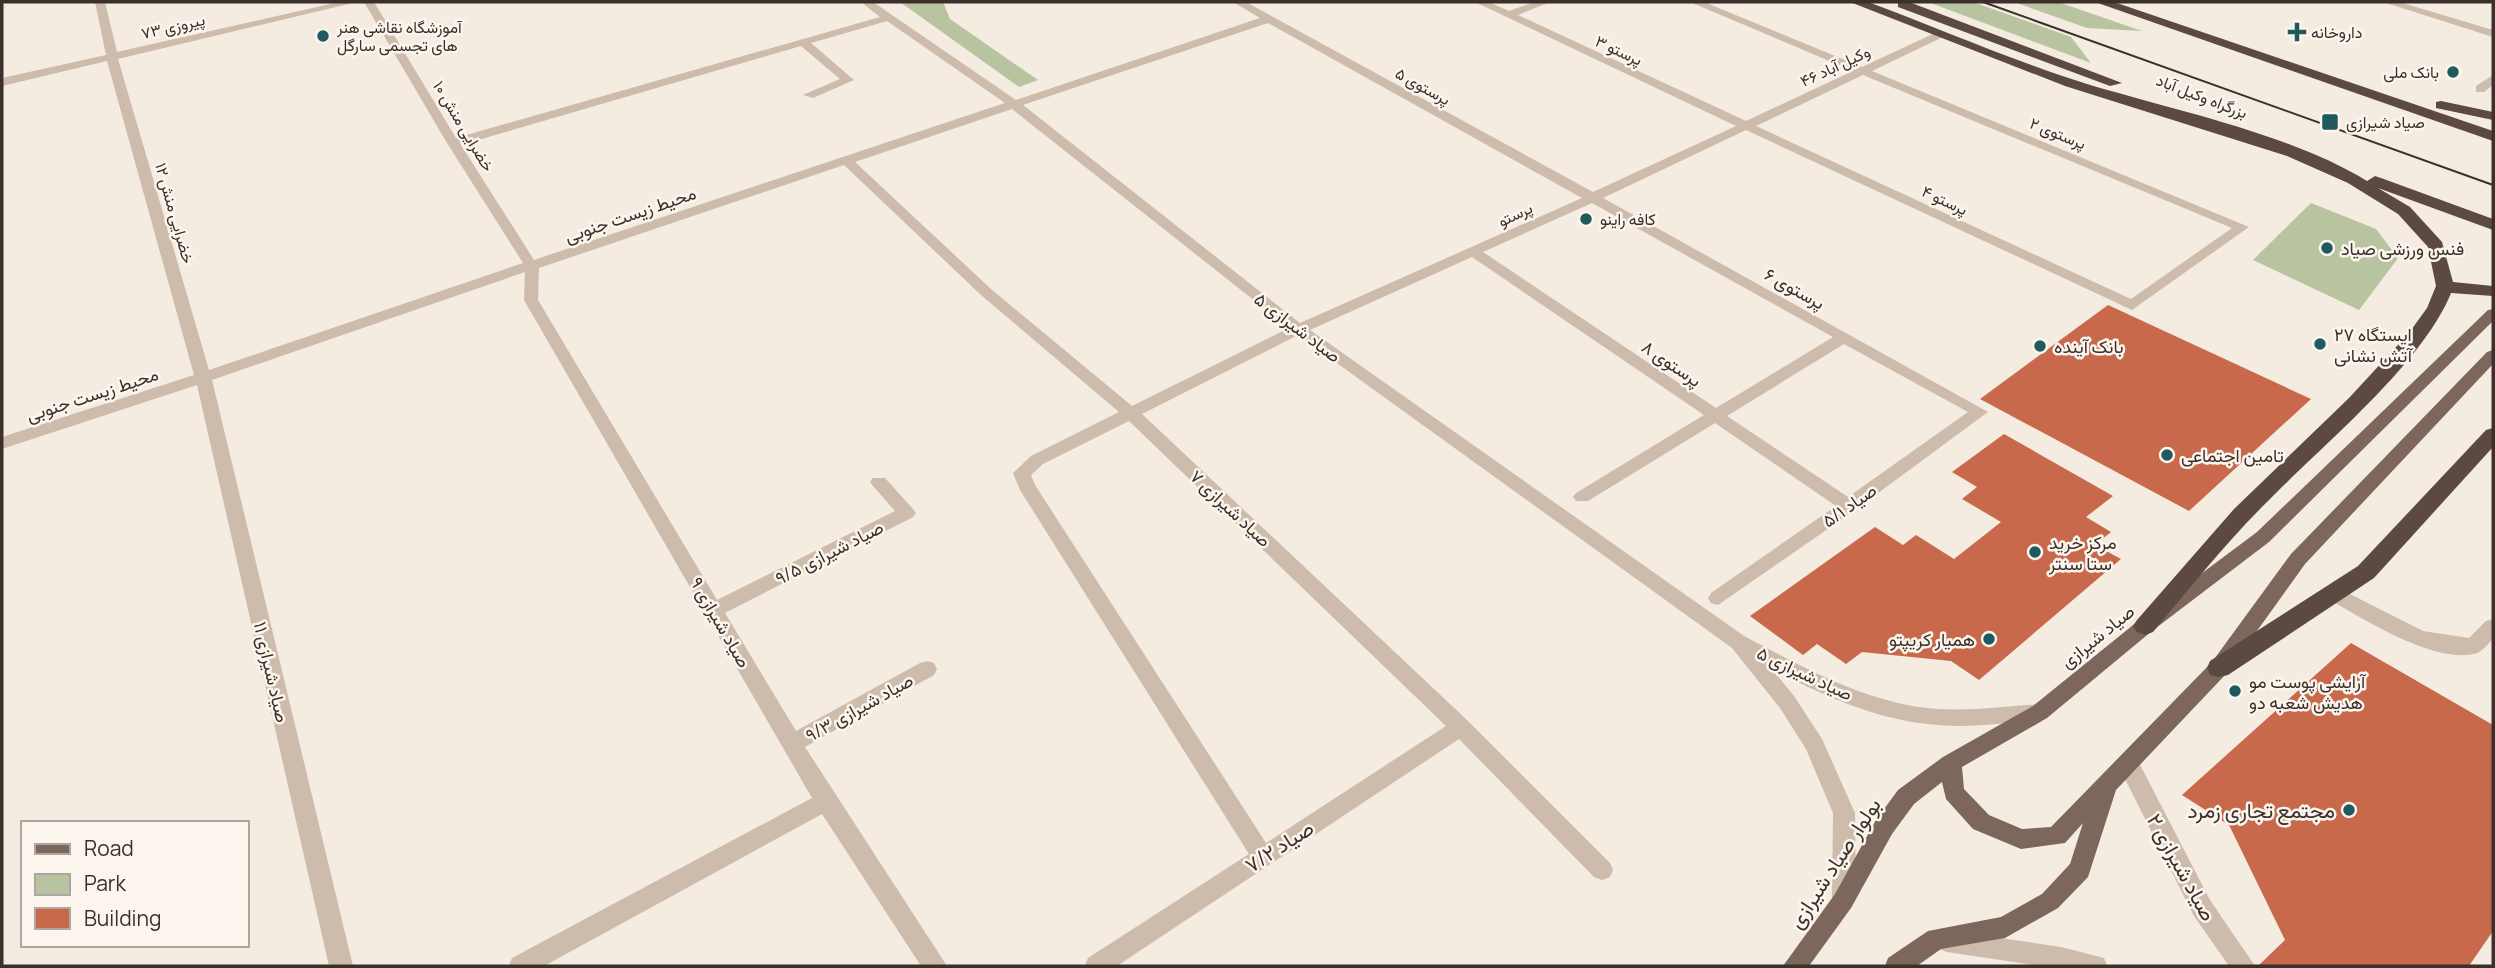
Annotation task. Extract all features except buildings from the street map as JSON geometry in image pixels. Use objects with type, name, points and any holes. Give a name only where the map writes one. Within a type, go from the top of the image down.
[{"type":"highway","points":[[1857,2],[2072,84],[2276,144],[2399,206],[2427,230],[2442,256],[2445,288],[2417,338],[2242,513],[2145,626]]},
{"type":"highway","name":"بزرگراه وکیل آباد","points":[[1898,2],[2493,225]]},
{"type":"highway","points":[[2102,2],[2493,136]]},
{"type":"highway","points":[[2313,74],[2493,116]]},
{"type":"highway","points":[[2445,288],[2493,291]]},
{"type":"highway","points":[[2218,668],[2366,572],[2493,435]]},
{"type":"main road","name":"صیاد شیرازی","points":[[1951,763],[2040,712],[2145,626],[2263,537],[2493,313]]},
{"type":"main road","points":[[1951,763],[1954,792],[1981,822],[2021,839],[2057,836],[2218,668],[2298,559],[2493,355]]},
{"type":"main road","name":"بولوار صیاد شیرازی","points":[[1795,966],[1843,901],[1884,827],[1906,797],[1951,763]]},
{"type":"main road","points":[[1897,966],[1936,939],[2005,927],[2050,901],[2080,870],[2106,786]]},
{"type":"street","name":"خضرایی منش ۱۲","points":[[100,2],[112,57],[203,378]]},
{"type":"street","name":"پیروزی ۷۳","points":[[2,82],[352,2]]},
{"type":"street","name":"خضرایی منش ۱۰","points":[[369,2],[453,143],[532,267]]},
{"type":"street","name":"صیاد شیرازی ۵","points":[[866,2],[1014,104],[1299,329],[1737,641],[1810,680],[1869,702],[1937,717],[2040,712]]},
{"type":"street","name":"پرستوی ۵","points":[[1238,2],[1592,198]]},
{"type":"street","name":"پرستو ۳","points":[[1480,2],[1744,127]]},
{"type":"street","points":[[1509,15],[1545,2]]},
{"type":"street","name":"پرستوی ۲","points":[[1695,2],[2242,227],[2132,305]]},
{"type":"street","points":[[2388,2],[2493,34]]},
{"type":"street","points":[[453,143],[887,18]]},
{"type":"street","name":"محیط زیست جنوبی","points":[[2,443],[203,378],[272,352],[1269,19]]},
{"type":"street","name":"۴۶ وکیل آباد","points":[[1744,127],[1941,34]]},
{"type":"street","points":[[803,42],[848,80],[809,95]]},
{"type":"street","points":[[2480,89],[2493,79]]},
{"type":"street","name":"پرستو","points":[[1263,857],[1026,486],[1022,473],[1037,460],[1133,415],[1299,329],[1474,252],[1744,127]]},
{"type":"street","name":"پرستو ۴","points":[[1744,127],[2132,305]]},
{"type":"street","name":"صیاد شیرازی ۷","points":[[846,160],[986,292],[1133,415],[1461,727],[1602,870]]},
{"type":"street","name":"پرستوی ۶","points":[[1592,198],[1980,412]]},
{"type":"street","name":"پرستوی ۸","points":[[1474,252],[1849,506]]},
{"type":"street","name":"صیاد شیرازی ۹","points":[[532,267],[531,300],[826,801],[934,966]]},
{"type":"street","points":[[1582,497],[1844,337]]},
{"type":"street","name":"صیاد شیرازی ۱۱","points":[[203,378],[341,966]]},
{"type":"street","name":"صیاد ۵/۱","points":[[1718,598],[1980,412]]},
{"type":"street","name":"صیاد شیرازی ۹/۵","points":[[714,610],[907,513],[879,482]]},
{"type":"street","points":[[2334,593],[2403,632],[2449,647],[2474,646],[2493,626]]},
{"type":"street","name":"صیاد شیرازی ۵","points":[[1737,641],[1787,702],[1815,745],[1844,813],[1843,901]]},
{"type":"street","name":"صیاد شیرازی ۹/۳","points":[[792,744],[927,669]]},
{"type":"street","name":"صیاد ۷/۲","points":[[1097,966],[1461,727]]},
{"type":"street","name":"صیاد شیرازی ۲","points":[[2128,763],[2202,908],[2244,966]]},
{"type":"street","points":[[521,966],[826,801]]},
{"type":"street","points":[[1936,939],[2061,958],[2095,966]]},
{"type":"green space","points":[[900,2],[943,2],[950,19],[1038,80],[1019,87]]},
{"type":"green space","points":[[1928,2],[1973,2],[2071,37],[2091,63]]},
{"type":"green space","points":[[2014,2],[2058,2],[2142,31],[2087,28]]},
{"type":"green space","name":"فنس ورزشی صیاد","points":[[2311,203],[2376,229],[2398,258],[2359,310],[2253,260]]},
{"type":"tram line","points":[[1983,2],[2493,185]]},
{"type":"place","name":"داروخانه","points":[[2297,32]]},
{"type":"place","name":"آموزشگاه نقاشی هنر های تجسمی سارگل","points":[[323,36]]},
{"type":"place","name":"بانک ملی","points":[[2453,72]]},
{"type":"place","name":"صیاد شیرازی","points":[[2330,122]]},
{"type":"place","name":"کافه راینو","points":[[1586,219]]},
{"type":"place","name":"فنس ورزشی صیاد","points":[[2327,248]]},
{"type":"place","name":"ایستگاه ۲۷ آتش نشانی","points":[[2320,344]]},
{"type":"place","name":"بانک آینده","points":[[2040,346]]},
{"type":"place","name":"تامین اجتماعی","points":[[2167,455]]},
{"type":"place","name":"مرکز خرید ستا سنتر","points":[[2035,552]]},
{"type":"place","name":"همیار کریپتو","points":[[1989,639]]},
{"type":"place","name":"آرایشی پوست مو هدیش شعبه دو","points":[[2235,691]]},
{"type":"place","name":"مجتمع تجاری زمرد","points":[[2349,810]]}]
